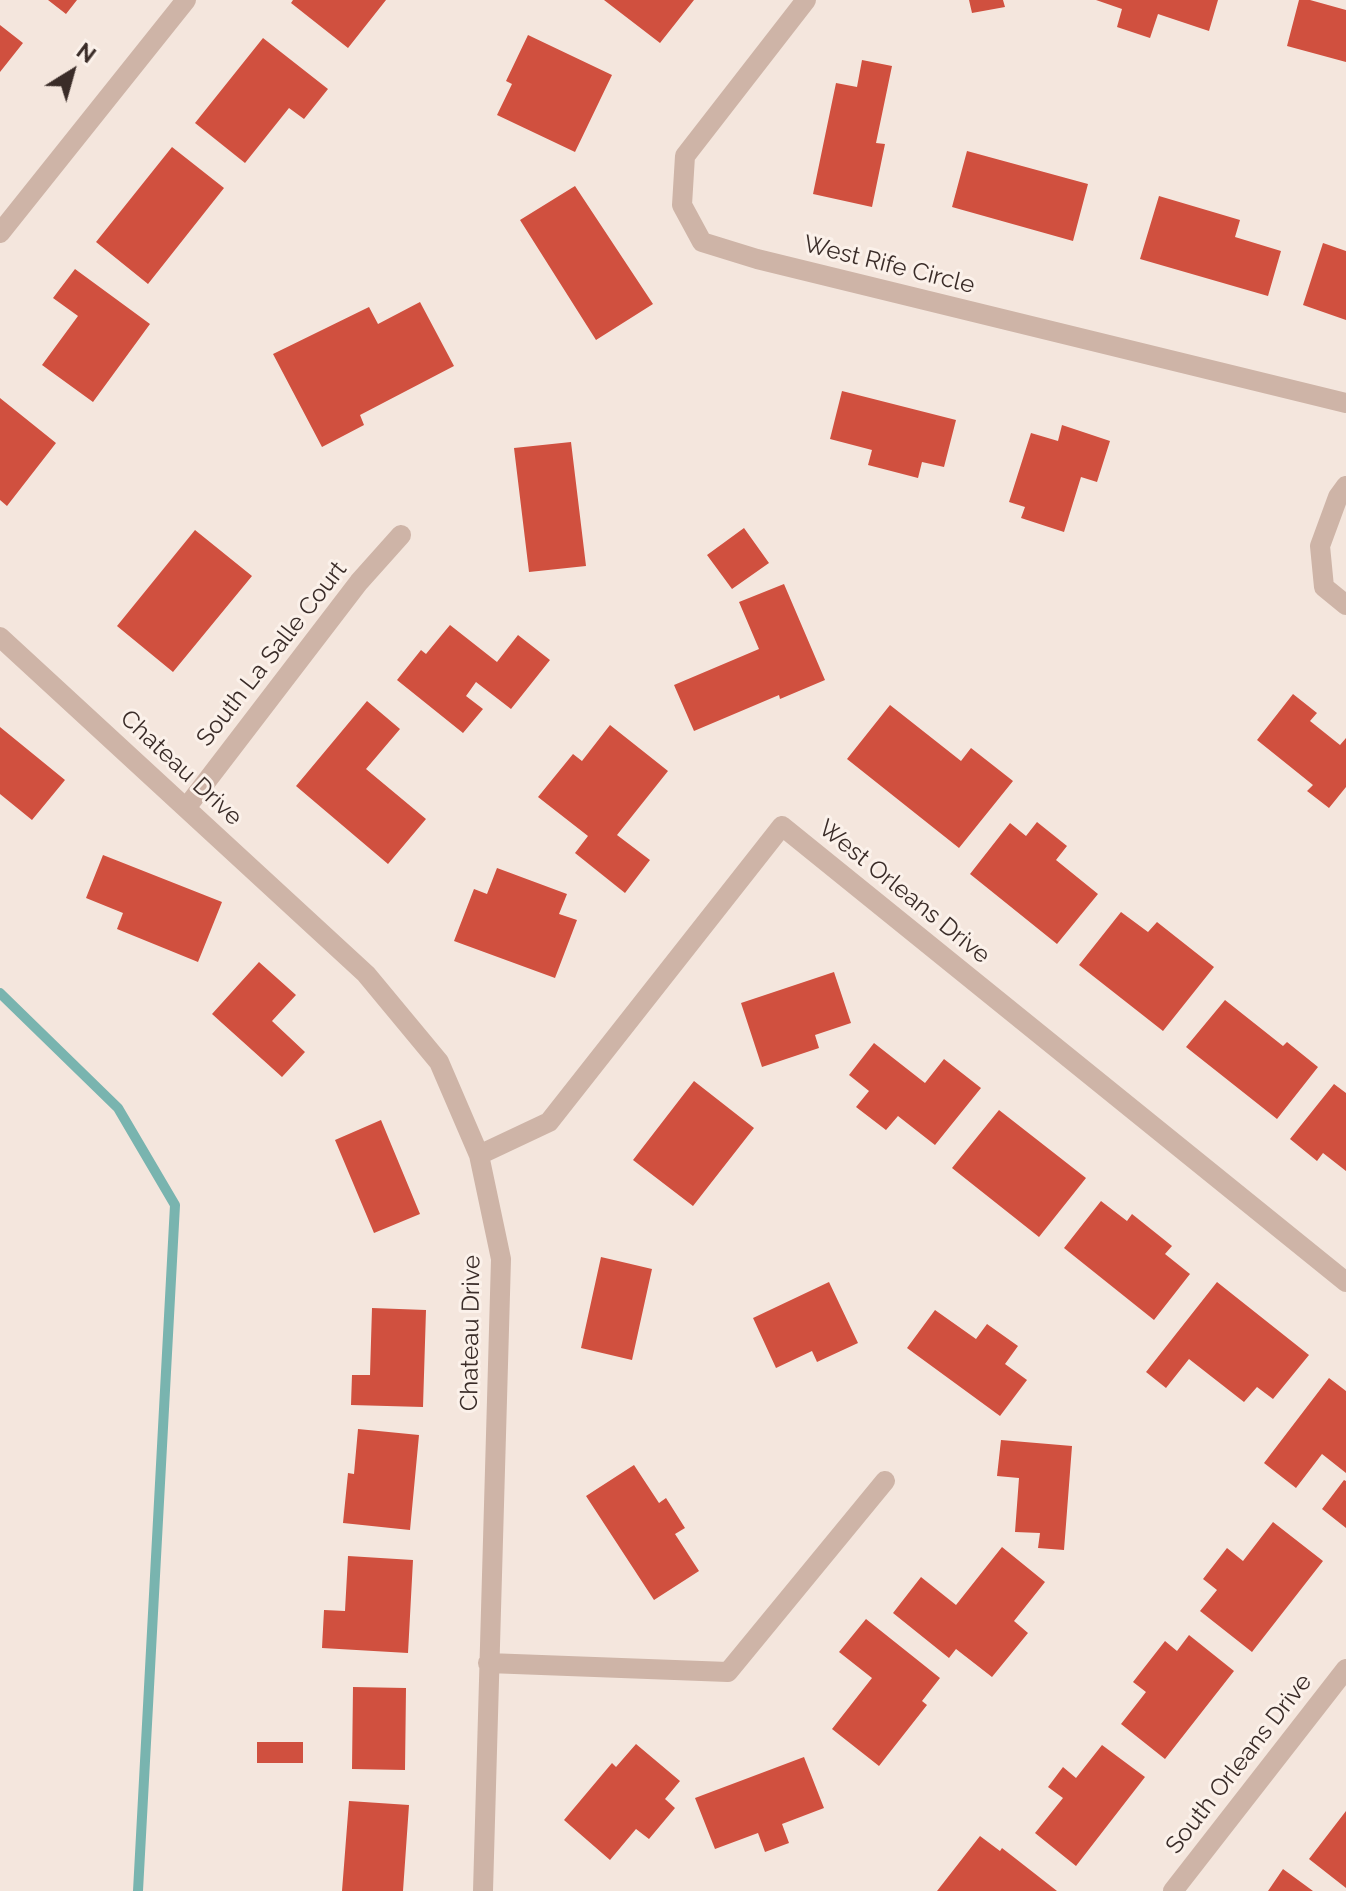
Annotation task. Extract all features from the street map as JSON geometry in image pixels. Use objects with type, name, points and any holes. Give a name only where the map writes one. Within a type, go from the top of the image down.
[{"type":"street","points":[[0,233],[186,0]]},
{"type":"street","name":"West Rife Circle","points":[[806,0],[685,156],[682,205],[702,242],[757,259],[1346,403]]},
{"type":"street","points":[[1346,486],[1338,497],[1320,546],[1324,587],[1346,605]]},
{"type":"street","name":"South La Salle Court","points":[[186,808],[359,582],[401,535]]},
{"type":"street","name":"Chateau Drive","points":[[0,637],[366,974],[439,1062],[479,1155],[501,1259],[483,1891]]},
{"type":"street","name":"West Orleans Drive","points":[[479,1155],[549,1122],[782,826],[1346,1282]]},
{"type":"street","points":[[488,1663],[728,1672],[885,1481]]},
{"type":"street","name":"South Orleans Drive","points":[[1173,1891],[1346,1669]]},
{"type":"building","points":[[48,0],[77,0],[66,14]]},
{"type":"building","points":[[293,0],[386,0],[348,48],[291,3]]},
{"type":"building","points":[[604,0],[694,0],[660,43]]},
{"type":"building","points":[[969,0],[1003,0],[1005,7],[972,13]]},
{"type":"building","points":[[1096,0],[1218,0],[1209,31],[1158,14],[1150,38],[1117,27],[1122,9]]},
{"type":"building","points":[[1299,0],[1346,10],[1346,62],[1287,46]]},
{"type":"building","points":[[0,25],[23,43],[0,72]]},
{"type":"building","points":[[528,35],[612,75],[575,152],[497,115],[512,84],[506,81]]},
{"type":"building","points":[[263,38],[328,89],[304,119],[289,108],[245,163],[195,123]]},
{"type":"building","points":[[862,60],[892,66],[876,143],[885,144],[872,207],[813,194],[836,83],[857,87]]},
{"type":"building","points":[[172,147],[224,188],[148,284],[96,242]]},
{"type":"building","points":[[967,151],[1088,184],[1073,241],[952,207]]},
{"type":"building","points":[[575,186],[653,304],[596,340],[520,220]]},
{"type":"building","points":[[1159,196],[1240,220],[1235,237],[1281,251],[1268,296],[1140,259]]},
{"type":"building","points":[[1323,243],[1346,251],[1346,320],[1303,305]]},
{"type":"building","points":[[75,269],[150,324],[93,402],[42,365],[78,316],[53,298]]},
{"type":"building","points":[[420,302],[454,366],[360,415],[364,425],[322,447],[273,354],[369,307],[378,324]]},
{"type":"building","points":[[842,391],[956,420],[944,467],[922,462],[918,478],[868,465],[872,450],[830,439]]},
{"type":"building","points":[[0,398],[56,443],[7,506],[0,500]]},
{"type":"building","points":[[1062,425],[1110,441],[1097,482],[1081,477],[1064,532],[1021,518],[1025,507],[1009,502],[1031,433],[1058,441]]},
{"type":"building","points":[[571,442],[586,566],[529,572],[514,448]]},
{"type":"building","points":[[744,528],[769,563],[732,589],[707,555]]},
{"type":"building","points":[[195,530],[252,576],[173,672],[117,626]]},
{"type":"building","points":[[784,584],[825,680],[780,699],[779,695],[694,731],[674,685],[759,649],[739,602]]},
{"type":"building","points":[[450,625],[497,662],[518,635],[550,660],[511,709],[476,682],[466,696],[483,709],[463,733],[397,680],[421,650],[426,654]]},
{"type":"building","points":[[1293,694],[1317,713],[1310,721],[1340,745],[1346,738],[1346,787],[1329,808],[1307,791],[1313,785],[1257,740]]},
{"type":"building","points":[[367,701],[400,729],[366,769],[426,819],[388,864],[296,786]]},
{"type":"building","points":[[890,705],[961,761],[971,748],[1013,781],[959,848],[847,759]]},
{"type":"building","points":[[610,725],[668,771],[617,835],[650,860],[625,893],[575,853],[588,836],[538,797],[573,754],[582,761]]},
{"type":"building","points":[[0,727],[65,780],[32,820],[0,794]]},
{"type":"building","points":[[1037,822],[1067,846],[1056,860],[1098,894],[1057,944],[970,874],[1010,823],[1026,836]]},
{"type":"building","points":[[103,855],[222,902],[198,962],[117,929],[123,913],[86,898]]},
{"type":"building","points":[[497,868],[567,894],[559,914],[577,920],[555,978],[454,941],[474,889],[487,894]]},
{"type":"building","points":[[1121,912],[1148,932],[1157,922],[1214,967],[1163,1031],[1079,965]]},
{"type":"building","points":[[259,962],[296,995],[272,1021],[305,1052],[282,1077],[212,1014]]},
{"type":"building","points":[[834,972],[851,1023],[815,1035],[819,1048],[762,1067],[741,1003]]},
{"type":"building","points":[[1225,1000],[1283,1046],[1287,1042],[1318,1067],[1277,1119],[1186,1047]]},
{"type":"building","points":[[874,1043],[925,1083],[944,1059],[981,1088],[935,1145],[898,1116],[886,1130],[856,1107],[869,1091],[849,1075]]},
{"type":"building","points":[[694,1081],[754,1128],[693,1206],[633,1160]]},
{"type":"building","points":[[1334,1084],[1346,1093],[1346,1171],[1323,1153],[1317,1161],[1290,1139]]},
{"type":"building","points":[[999,1110],[1086,1178],[1039,1237],[952,1168]]},
{"type":"building","points":[[381,1120],[420,1214],[374,1233],[335,1140]]},
{"type":"building","points":[[1101,1201],[1127,1221],[1132,1214],[1172,1246],[1165,1254],[1190,1274],[1154,1320],[1064,1248]]},
{"type":"building","points":[[601,1257],[652,1269],[632,1360],[581,1348]]},
{"type":"building","points":[[829,1282],[858,1343],[817,1362],[812,1351],[776,1368],[753,1318]]},
{"type":"building","points":[[1217,1282],[1309,1355],[1273,1399],[1257,1387],[1244,1402],[1189,1359],[1166,1388],[1146,1372]]},
{"type":"building","points":[[372,1308],[426,1310],[423,1407],[351,1405],[352,1375],[370,1375]]},
{"type":"building","points":[[935,1310],[976,1339],[987,1324],[1018,1346],[1005,1364],[1027,1380],[1000,1416],[907,1348]]},
{"type":"building","points":[[1329,1378],[1346,1391],[1346,1473],[1322,1454],[1296,1488],[1264,1463]]},
{"type":"building","points":[[358,1429],[419,1435],[410,1530],[343,1523],[348,1473],[354,1474]]},
{"type":"building","points":[[1001,1440],[1072,1446],[1064,1550],[1038,1548],[1040,1533],[1015,1532],[1019,1478],[997,1476]]},
{"type":"building","points":[[634,1465],[659,1503],[666,1498],[685,1528],[675,1534],[699,1571],[654,1600],[586,1496]]},
{"type":"building","points":[[1346,1481],[1346,1528],[1322,1509]]},
{"type":"building","points":[[1273,1522],[1323,1561],[1252,1652],[1200,1611],[1217,1590],[1203,1579],[1227,1548],[1243,1561]]},
{"type":"building","points":[[1002,1547],[1045,1582],[1014,1621],[1028,1633],[992,1677],[956,1649],[949,1658],[893,1613],[921,1577],[956,1605]]},
{"type":"building","points":[[348,1556],[413,1560],[408,1653],[322,1648],[324,1610],[345,1611]]},
{"type":"building","points":[[866,1619],[940,1678],[922,1701],[927,1705],[879,1766],[832,1729],[872,1678],[839,1652]]},
{"type":"building","points":[[1189,1635],[1234,1671],[1165,1759],[1121,1724],[1146,1692],[1133,1682],[1165,1641],[1177,1651]]},
{"type":"building","points":[[353,1687],[406,1688],[405,1770],[352,1769]]},
{"type":"building","points":[[257,1742],[303,1742],[303,1763],[257,1763]]},
{"type":"building","points":[[636,1744],[680,1781],[665,1799],[675,1808],[649,1839],[636,1829],[610,1860],[564,1820],[612,1763],[616,1767]]},
{"type":"building","points":[[1102,1745],[1145,1777],[1076,1866],[1035,1833],[1063,1798],[1048,1787],[1063,1767],[1076,1778]]},
{"type":"building","points":[[804,1757],[824,1808],[782,1824],[789,1843],[765,1852],[758,1833],[715,1849],[695,1798]]},
{"type":"building","points":[[349,1801],[409,1805],[403,1891],[342,1891]]},
{"type":"building","points":[[1346,1811],[1346,1888],[1309,1859]]},
{"type":"building","points":[[980,1836],[1000,1851],[1002,1848],[1057,1891],[937,1891]]},
{"type":"building","points":[[1283,1869],[1313,1891],[1268,1891]]},
{"type":"waterway","points":[[0,993],[118,1108],[175,1205],[138,1891]]}]
